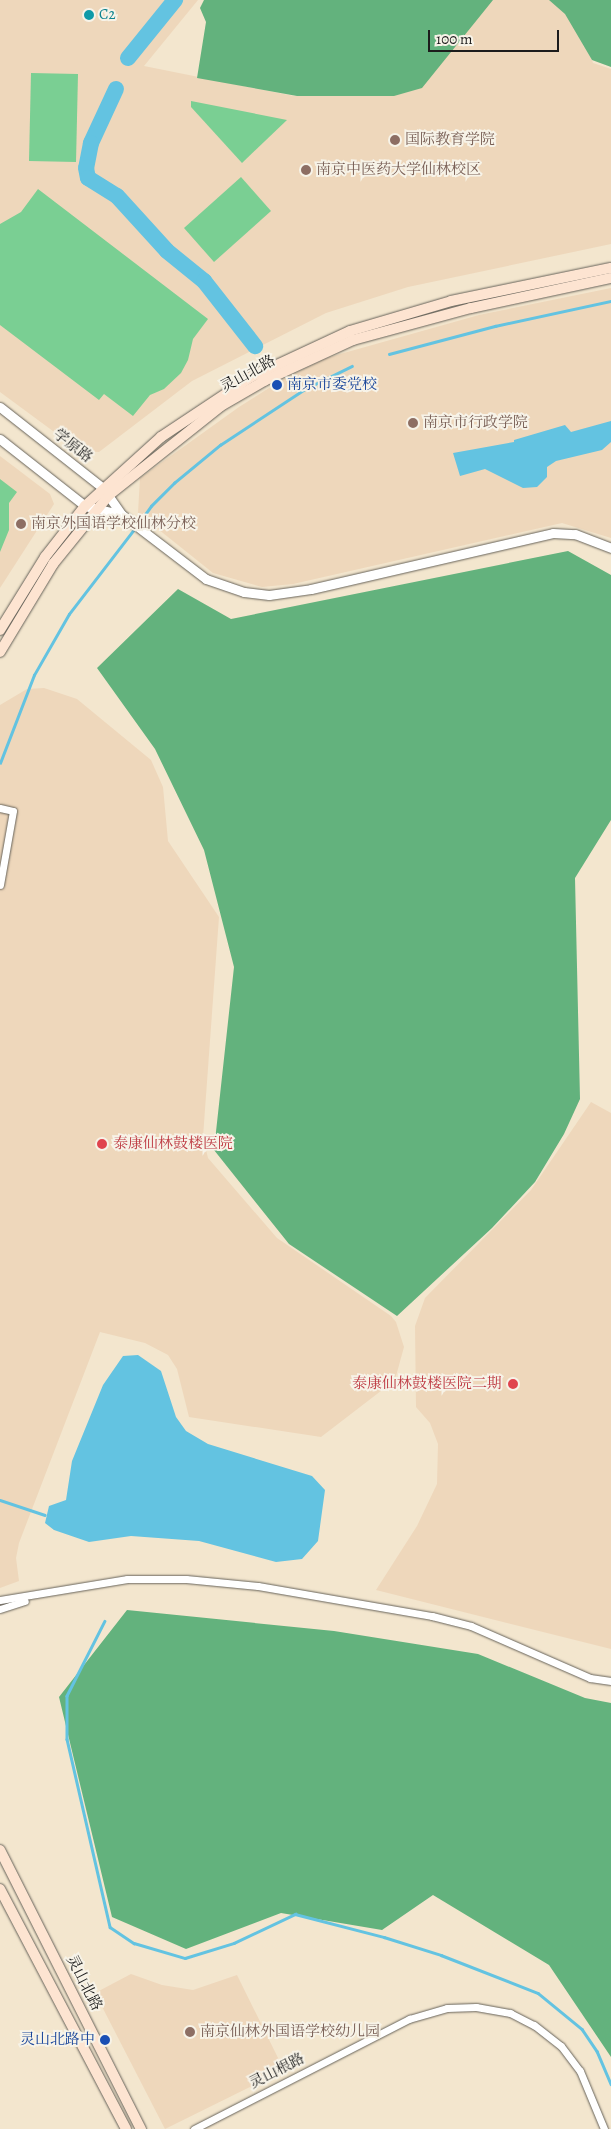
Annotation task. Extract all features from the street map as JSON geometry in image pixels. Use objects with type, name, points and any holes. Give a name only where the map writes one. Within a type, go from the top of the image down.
[{"type":"main road","name":"灵山北路","points":[[0,652],[43,580],[97,510],[106,492],[188,416],[251,376],[301,351],[350,330],[451,301],[611,268]]},
{"type":"main road","name":"灵山北路","points":[[0,630],[44,557],[85,506],[221,406],[309,359],[354,340],[471,308],[611,278]]},
{"type":"main road","name":"灵山北路","points":[[0,1850],[141,2129]]},
{"type":"main road","name":"灵山北路","points":[[0,1889],[126,2129]]},
{"type":"street","name":"学原路","points":[[0,407],[106,492],[122,514],[206,579],[244,592],[269,595],[311,589],[553,533],[575,534],[611,548]]},
{"type":"street","name":"学原路","points":[[0,439],[85,506],[122,514]]},
{"type":"street","points":[[0,808],[13,810],[0,885]]},
{"type":"street","points":[[0,1600],[42,1595],[127,1579],[186,1579],[258,1586],[448,1620],[506,1640],[590,1678],[611,1681]]},
{"type":"street","points":[[0,1609],[42,1595]]},
{"type":"street","name":"灵山根路","points":[[194,2129],[409,2019],[447,2008],[476,2007],[510,2013],[534,2025],[561,2046],[580,2070],[604,2129]]},
{"type":"shaded area","name":"南京中医药大学仙林校区","points":[[0,0],[198,0],[144,66],[294,96],[405,91],[481,0],[561,0],[583,37],[593,63],[611,69],[611,244],[408,287],[326,313],[192,381],[99,452],[80,451],[0,392]]},
{"type":"shaded area","name":"南京市行政学院","points":[[611,288],[611,538],[562,523],[293,584],[262,587],[213,573],[138,513],[140,478],[239,407],[280,381],[326,358],[479,315]]},
{"type":"shaded area","name":"南京外国语学校仙林分校","points":[[0,456],[50,494],[54,504],[0,588]]},
{"type":"shaded area","name":"泰康仙林鼓楼医院","points":[[44,688],[77,699],[151,760],[163,787],[168,841],[219,917],[203,1137],[208,1158],[277,1238],[391,1316],[396,1322],[404,1347],[396,1376],[390,1384],[321,1437],[189,1417],[177,1369],[168,1355],[145,1343],[100,1332],[19,1543],[16,1558],[19,1581],[0,1588],[0,705],[27,689]]},
{"type":"shaded area","name":"泰康仙林鼓楼医院二期","points":[[591,1102],[611,1113],[611,1649],[376,1590],[417,1526],[437,1484],[438,1444],[430,1423],[416,1407],[415,1326],[425,1298],[531,1190]]},
{"type":"shaded area","name":"南京仙林外国语学校幼儿园","points":[[131,1974],[162,1985],[193,1990],[237,1975],[284,2070],[165,2129],[95,1993]]},
{"type":"green space","points":[[204,0],[493,0],[422,88],[394,96],[297,96],[197,78],[206,22],[200,8]]},
{"type":"green space","points":[[549,0],[611,0],[611,67],[592,60],[565,14]]},
{"type":"green space","points":[[31,73],[78,74],[76,162],[29,161]]},
{"type":"green space","points":[[191,101],[287,120],[242,163],[191,107]]},
{"type":"green space","points":[[241,177],[271,211],[214,262],[184,228]]},
{"type":"green space","points":[[38,189],[208,319],[193,339],[188,360],[181,373],[164,389],[150,395],[133,416],[104,394],[99,400],[0,325],[0,224],[21,212]]},
{"type":"green space","points":[[0,479],[17,492],[9,503],[9,530],[0,552]]},
{"type":"green space","points":[[568,551],[611,575],[611,820],[575,878],[580,1099],[564,1134],[535,1182],[492,1228],[397,1316],[289,1244],[214,1150],[234,967],[204,850],[155,749],[97,668],[178,589],[231,619]]},
{"type":"green space","points":[[127,1610],[334,1631],[478,1654],[585,1698],[611,1703],[611,2057],[549,1965],[433,1895],[382,1930],[281,1913],[186,1949],[112,1917],[59,1697]]},
{"type":"water","points":[[611,421],[611,442],[602,450],[556,461],[547,467],[547,477],[537,487],[523,488],[485,469],[460,476],[453,453],[514,442],[514,440],[565,425],[571,432]]},
{"type":"water","points":[[138,1355],[161,1371],[176,1417],[186,1431],[208,1444],[312,1476],[325,1490],[318,1541],[302,1559],[276,1562],[199,1541],[131,1536],[89,1542],[54,1530],[45,1523],[49,1506],[66,1500],[72,1461],[103,1385],[123,1356]]},
{"type":"waterway","points":[[128,58],[175,0]]},
{"type":"waterway","points":[[116,89],[91,143],[86,168],[88,178],[117,196],[167,251],[204,281],[255,346]]},
{"type":"waterway","points":[[389,354],[495,326],[611,301]]},
{"type":"waterway","points":[[138,524],[151,506],[174,483],[220,445],[305,389],[352,366]]},
{"type":"waterway","points":[[0,763],[34,675],[69,614],[135,528]]},
{"type":"waterway","points":[[0,1500],[45,1515]]},
{"type":"waterway","points":[[105,1621],[67,1696],[67,1739],[110,1927],[134,1943],[185,1958],[234,1943],[295,1914],[384,1937],[441,1955],[538,1993],[582,2029],[597,2051],[611,2084]]},
{"type":"place","name":"C2","points":[[89,15]]},
{"type":"place","name":"国际教育学院","points":[[395,140]]},
{"type":"place","name":"南京中医药大学仙林校区","points":[[306,170]]},
{"type":"place","name":"南京市委党校","points":[[277,385]]},
{"type":"place","name":"南京市行政学院","points":[[413,423]]},
{"type":"place","name":"南京外国语学校仙林分校","points":[[21,524]]},
{"type":"place","name":"泰康仙林鼓楼医院","points":[[102,1144]]},
{"type":"place","name":"泰康仙林鼓楼医院二期","points":[[513,1384]]},
{"type":"place","name":"南京仙林外国语学校幼儿园","points":[[190,2032]]},
{"type":"place","name":"灵山北路中","points":[[105,2040]]}]
